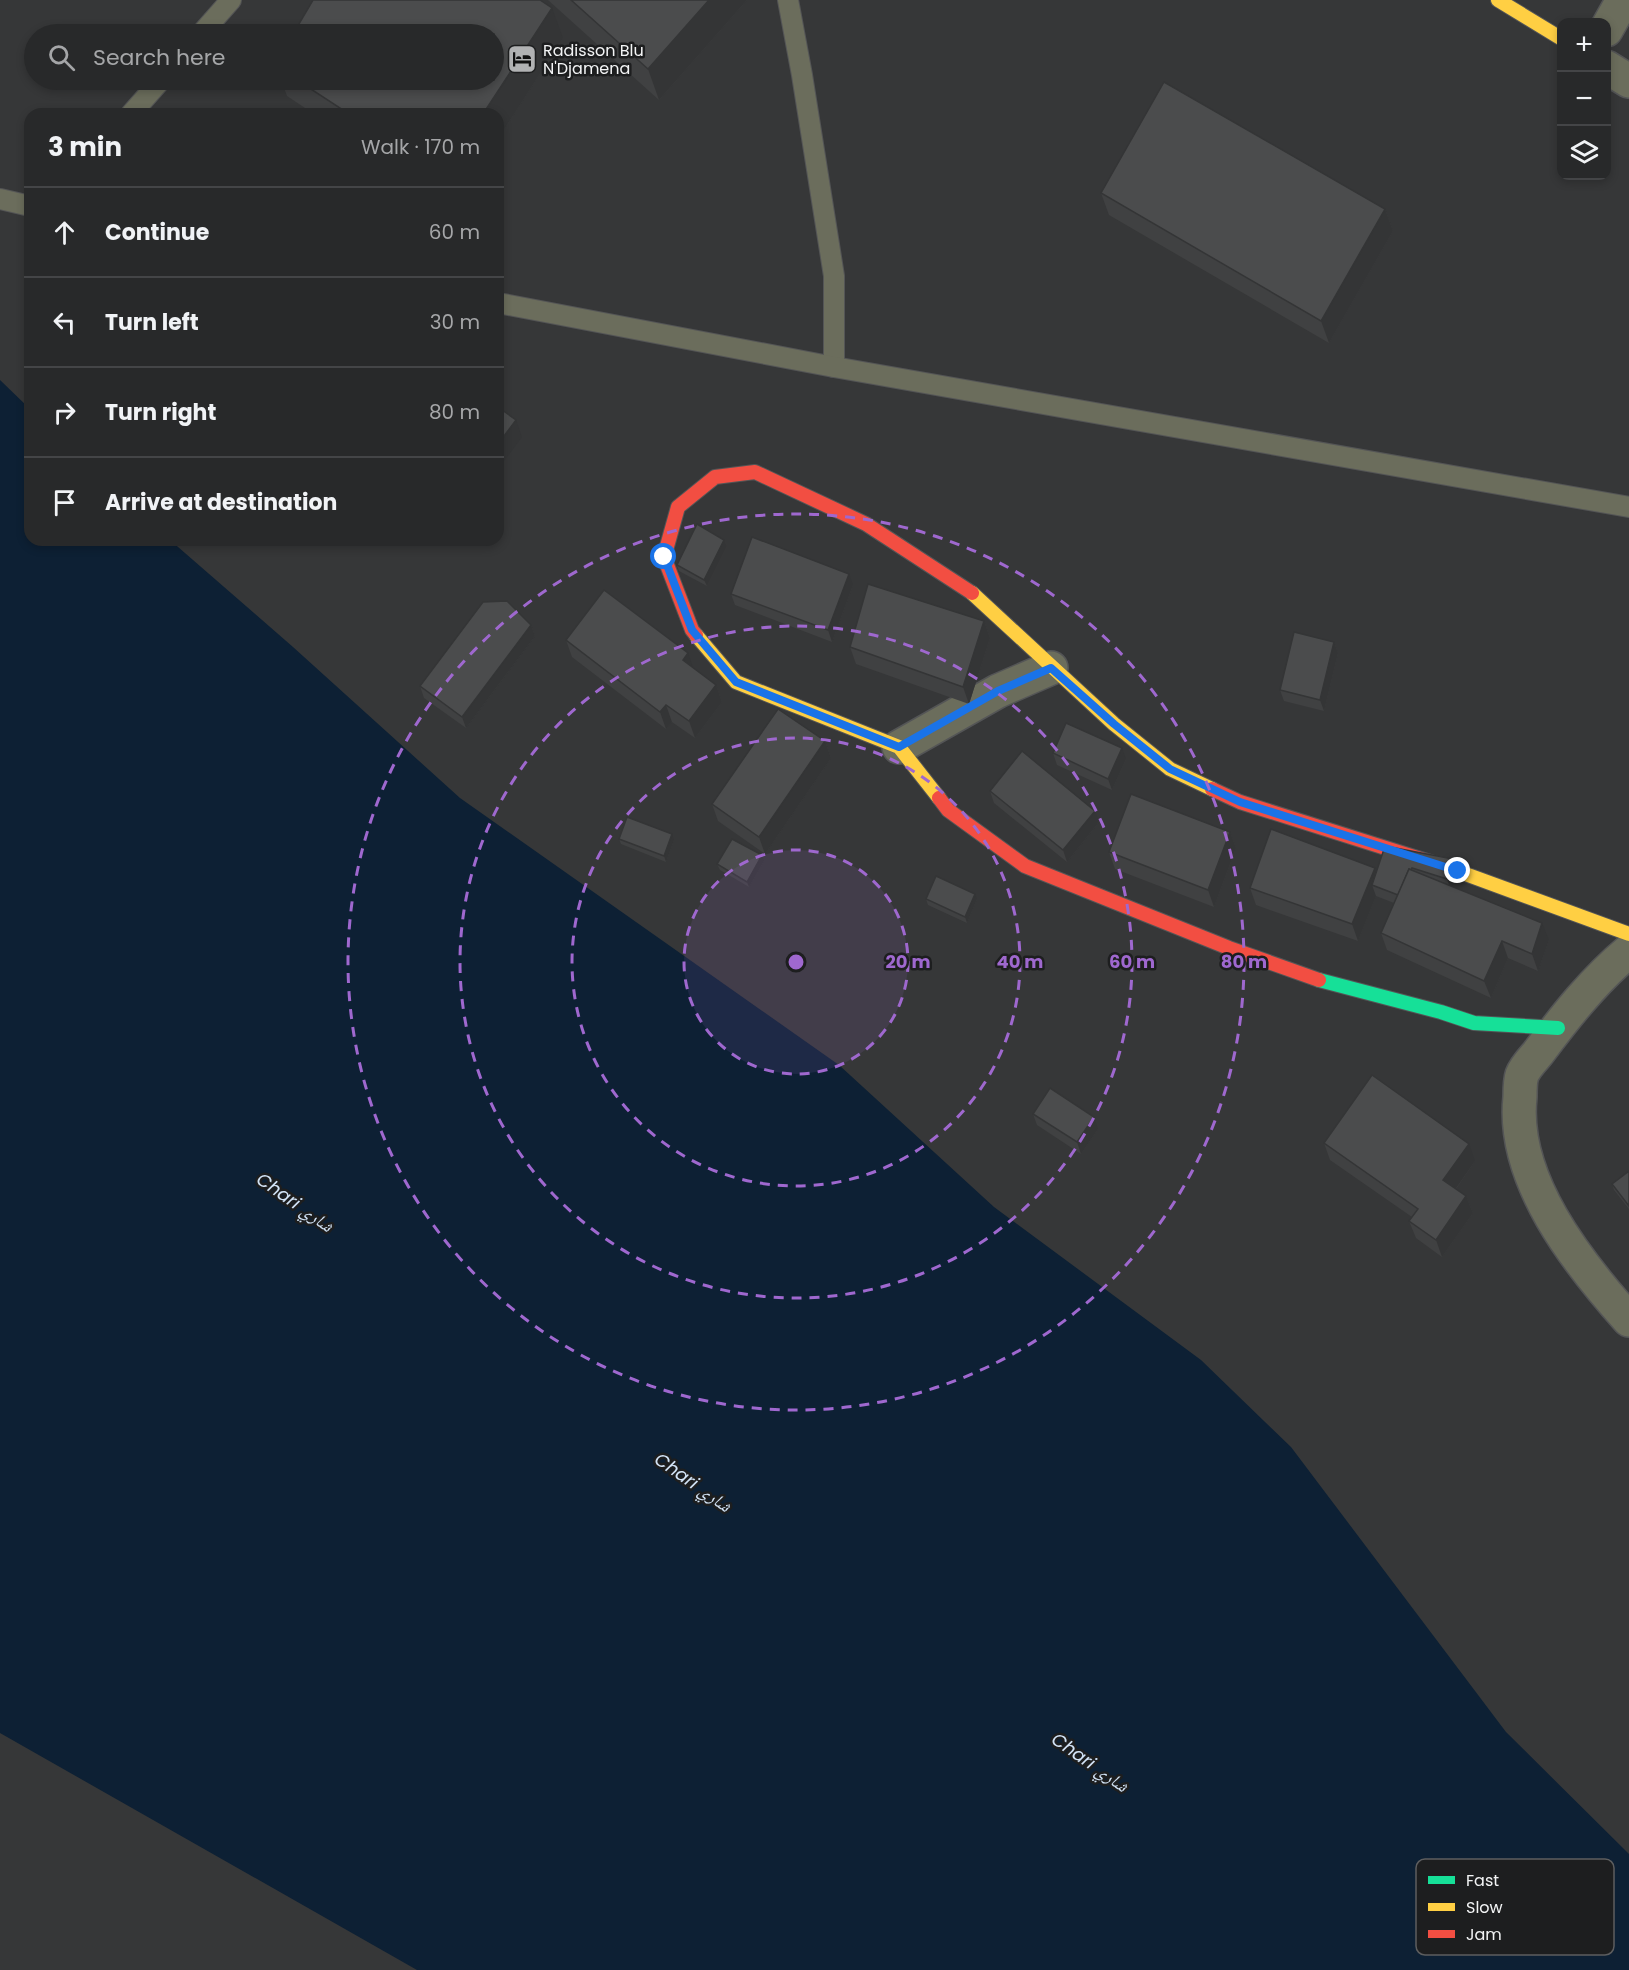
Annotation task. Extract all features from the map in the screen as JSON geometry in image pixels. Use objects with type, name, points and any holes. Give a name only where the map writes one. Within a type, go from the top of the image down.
[{"type":"street","points":[[1498,0],[1557,36]]},
{"type":"street","points":[[1611,21],[1623,0]]},
{"type":"street","points":[[1611,70],[1629,81]]},
{"type":"street","points":[[1558,1028],[1474,1023],[1334,984],[1229,948],[1025,866],[948,810],[899,747],[736,682],[692,630],[664,557],[678,507],[715,477],[755,472],[866,524],[970,591],[1051,668],[1114,724],[1170,769],[1240,802],[1446,867],[1629,934]]},
{"type":"street","points":[[899,747],[998,691],[1051,668]]},
{"type":"street","points":[[1629,951],[1607,971],[1522,1074],[1518,1116],[1527,1167],[1554,1220],[1589,1274],[1629,1320]]},
{"type":"lane","points":[[210,24],[231,0]]},
{"type":"lane","points":[[788,0],[834,276],[834,367]]},
{"type":"lane","points":[[136,108],[152,90]]},
{"type":"lane","points":[[0,199],[24,205]]},
{"type":"lane","points":[[504,304],[834,367],[1629,507]]},
{"type":"water","name":"Chari شاري","points":[[0,380],[24,403],[24,546],[177,546],[460,798],[839,1065],[994,1207],[1201,1360],[1291,1447],[1506,1732],[1629,1854],[1629,1970],[417,1970],[0,1733]]},
{"type":"building","points":[[313,0],[540,0],[552,8],[504,82],[504,24],[299,24]]},
{"type":"building","points":[[571,0],[709,0],[648,69]]},
{"type":"building","points":[[1164,82],[1385,209],[1321,321],[1101,193]]},
{"type":"building","points":[[312,90],[499,90],[487,108],[340,108]]},
{"type":"building","points":[[504,411],[516,420],[504,436]]},
{"type":"building","points":[[697,524],[724,540],[704,580],[677,565]]},
{"type":"building","points":[[752,537],[849,574],[828,630],[731,594]]},
{"type":"building","points":[[868,584],[984,621],[963,687],[850,647]]},
{"type":"building","points":[[604,590],[688,653],[683,660],[716,685],[689,721],[666,705],[660,712],[566,640]]},
{"type":"building","points":[[507,601],[531,625],[462,717],[420,686],[483,602]]},
{"type":"building","points":[[1294,632],[1334,642],[1320,700],[1280,690]]},
{"type":"building","points":[[778,709],[825,741],[759,837],[712,804]]},
{"type":"building","points":[[1066,723],[1122,748],[1108,779],[1053,753]]},
{"type":"building","points":[[1022,751],[1095,811],[1063,850],[990,791]]},
{"type":"building","points":[[1131,794],[1230,832],[1208,890],[1109,852]]},
{"type":"building","points":[[627,817],[672,834],[664,856],[619,839]]},
{"type":"building","points":[[1271,829],[1375,868],[1352,924],[1250,888]]},
{"type":"building","points":[[732,839],[762,855],[747,882],[717,864]]},
{"type":"building","points":[[1385,846],[1453,859],[1447,879],[1412,868],[1409,869],[1398,895],[1372,885]]},
{"type":"building","points":[[1409,869],[1542,923],[1532,954],[1502,941],[1484,981],[1381,933]]},
{"type":"building","points":[[936,876],[975,894],[965,917],[926,899]]},
{"type":"building","points":[[1372,1075],[1469,1144],[1443,1180],[1466,1196],[1436,1240],[1409,1221],[1418,1209],[1324,1143]]},
{"type":"building","points":[[1050,1088],[1094,1117],[1077,1142],[1033,1114]]},
{"type":"building","points":[[1629,1171],[1629,1206],[1612,1184]]},
{"type":"traffic: fast","points":[[1319,980],[1474,1023],[1558,1028]]},
{"type":"traffic: slow","points":[[1498,0],[1557,36]]},
{"type":"traffic: slow","points":[[972,593],[1114,724],[1170,769],[1212,789]]},
{"type":"traffic: slow","points":[[696,635],[736,682],[899,747],[939,798]]},
{"type":"traffic: slow","points":[[1449,868],[1629,934]]},
{"type":"traffic: jam","points":[[696,635],[692,630],[664,557],[678,507],[715,477],[755,472],[866,524],[972,593]]},
{"type":"traffic: jam","points":[[1212,789],[1240,802],[1449,868]]},
{"type":"traffic: jam","points":[[939,798],[948,810],[1025,866],[1229,948],[1319,980]]},
{"type":"place","name":"Radisson Blu N'Djamena","points":[[522,59]]},
{"type":"route","points":[[664,557],[692,630],[736,682],[899,747],[998,691],[1051,668],[1114,724],[1170,769],[1240,802],[1458,871]]}]
